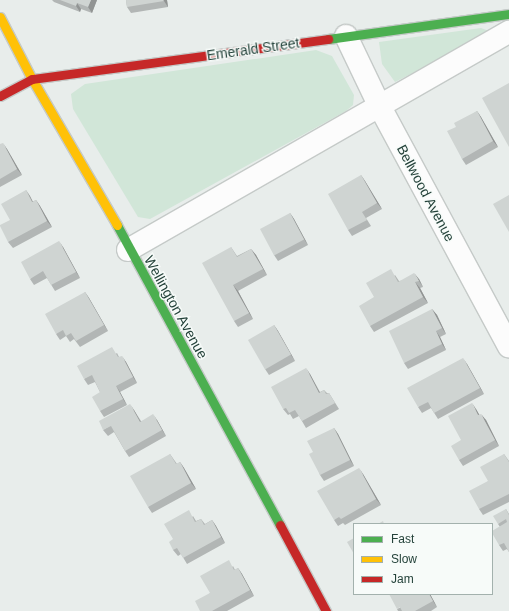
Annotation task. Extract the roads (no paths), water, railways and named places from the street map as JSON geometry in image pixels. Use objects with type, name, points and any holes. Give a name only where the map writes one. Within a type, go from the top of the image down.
[{"type":"street","name":"Emerald Street","points":[[0,96],[32,79],[509,14]]},
{"type":"street","name":"Wellington Avenue","points":[[0,17],[32,79],[105,203],[128,250],[326,611]]},
{"type":"street","points":[[128,250],[509,32]]},
{"type":"street","name":"Bellwood Avenue","points":[[346,36],[380,107],[509,347]]}]
